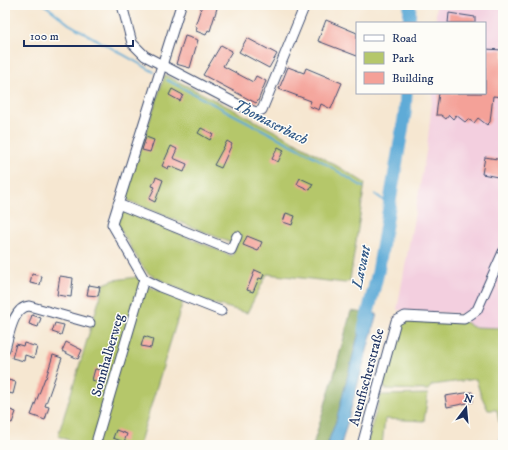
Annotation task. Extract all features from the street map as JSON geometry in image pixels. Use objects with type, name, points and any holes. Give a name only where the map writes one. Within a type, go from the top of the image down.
[{"type":"street","points":[[122,5],[132,44],[145,56],[256,112],[262,110],[305,5]]},
{"type":"street","points":[[181,5],[112,224],[144,279],[160,287],[221,311]]},
{"type":"street","points":[[118,204],[231,250],[237,236]]},
{"type":"street","name":"Auenfischerstraße","points":[[362,445],[396,321],[405,316],[464,318],[476,310],[503,252]]},
{"type":"street","name":"Sonnhalberweg","points":[[97,439],[144,279]]},
{"type":"street","points":[[5,349],[15,317],[24,306],[29,306],[90,323]]},
{"type":"shaded area","points":[[436,5],[503,5],[503,285],[498,286],[503,303],[503,328],[473,327],[465,322],[462,314],[397,310],[427,147],[433,94],[486,94],[486,22],[436,22]]},
{"type":"green space","points":[[165,75],[292,140],[365,183],[350,280],[345,283],[267,274],[247,313],[201,300],[149,274],[142,266],[116,222],[118,214],[125,211],[232,256],[236,245],[129,201],[125,194]]},
{"type":"green space","points":[[137,277],[152,288],[183,301],[139,445],[81,445],[58,436],[104,284],[114,280]]},
{"type":"green space","points":[[351,311],[364,313],[336,422],[327,445],[313,445],[334,375]]},
{"type":"green space","points":[[405,320],[465,322],[473,327],[503,328],[503,421],[499,422],[497,410],[488,410],[480,393],[476,379],[432,385],[428,390],[385,389],[383,384],[399,324]]},
{"type":"green space","points":[[428,394],[424,421],[385,419],[382,445],[366,445],[381,395]]},
{"type":"water","points":[[364,313],[377,314],[341,445],[327,445],[336,421]]},
{"type":"building","points":[[202,5],[218,5],[210,31],[208,30],[206,35],[196,31],[197,27],[195,26]]},
{"type":"building","points":[[449,13],[475,17],[475,22],[448,22]]},
{"type":"building","points":[[326,20],[356,33],[356,56],[318,41]]},
{"type":"building","points":[[185,36],[198,40],[190,68],[176,64]]},
{"type":"building","points":[[247,38],[277,54],[269,68],[239,52]]},
{"type":"building","points":[[221,45],[232,51],[223,66],[253,82],[256,76],[266,81],[256,103],[203,75]]},
{"type":"building","points":[[486,49],[503,50],[503,97],[493,96],[490,122],[487,125],[478,118],[474,123],[468,119],[465,122],[456,115],[453,119],[449,115],[446,119],[441,115],[436,115],[439,94],[486,94]]},
{"type":"building","points":[[288,67],[304,73],[306,68],[342,83],[331,109],[321,104],[319,110],[309,106],[311,101],[279,89]]},
{"type":"building","points":[[172,89],[183,95],[180,101],[169,95]]},
{"type":"building","points":[[201,128],[213,134],[210,140],[198,133]]},
{"type":"building","points":[[146,137],[154,140],[150,152],[142,150]]},
{"type":"building","points":[[227,141],[232,144],[221,168],[214,165]]},
{"type":"building","points":[[171,146],[177,149],[173,158],[187,164],[184,172],[169,166],[168,169],[162,166]]},
{"type":"building","points":[[278,147],[284,150],[278,162],[272,159]]},
{"type":"building","points":[[485,157],[503,160],[503,178],[482,174]]},
{"type":"building","points":[[156,177],[163,180],[155,202],[149,199],[155,187],[152,186]]},
{"type":"building","points":[[300,178],[313,184],[310,190],[297,184]]},
{"type":"building","points":[[286,213],[295,216],[292,225],[283,222]]},
{"type":"building","points":[[247,236],[262,242],[258,251],[243,245]]},
{"type":"building","points":[[255,270],[264,274],[262,279],[259,278],[253,292],[247,290]]},
{"type":"building","points":[[32,274],[42,276],[40,285],[30,283]]},
{"type":"building","points":[[60,276],[73,278],[71,297],[57,295]]},
{"type":"building","points":[[89,285],[100,287],[98,296],[87,295]]},
{"type":"building","points":[[32,315],[41,318],[38,327],[29,324]]},
{"type":"building","points":[[55,323],[64,325],[61,335],[52,332]]},
{"type":"building","points":[[144,336],[153,339],[151,348],[141,346]]},
{"type":"building","points":[[66,342],[82,350],[78,359],[62,351]]},
{"type":"building","points":[[24,343],[37,347],[34,358],[25,355],[24,361],[12,358],[16,344],[23,346]]},
{"type":"building","points":[[53,355],[62,358],[45,406],[49,407],[45,420],[31,415],[46,378]]},
{"type":"building","points":[[95,369],[104,371],[101,383],[92,380]]},
{"type":"building","points":[[8,380],[16,382],[13,394],[5,392]]},
{"type":"building","points":[[472,392],[473,402],[447,407],[445,396]]},
{"type":"building","points":[[5,408],[16,412],[12,423],[5,420]]},
{"type":"building","points":[[116,430],[127,434],[124,442],[113,438]]},
{"type":"waterway","name":"Thomaserbach","points":[[45,5],[69,24],[154,72]]},
{"type":"waterway","name":"Lavant","points":[[409,22],[410,5]]},
{"type":"waterway","name":"Thomaserbach","points":[[167,80],[315,157],[363,187]]},
{"type":"waterway","name":"Lavant","points":[[364,329],[378,272],[405,113],[406,94]]},
{"type":"waterway","name":"Thomaserbach","points":[[375,194],[390,205]]},
{"type":"waterway","points":[[497,445],[503,436]]}]
